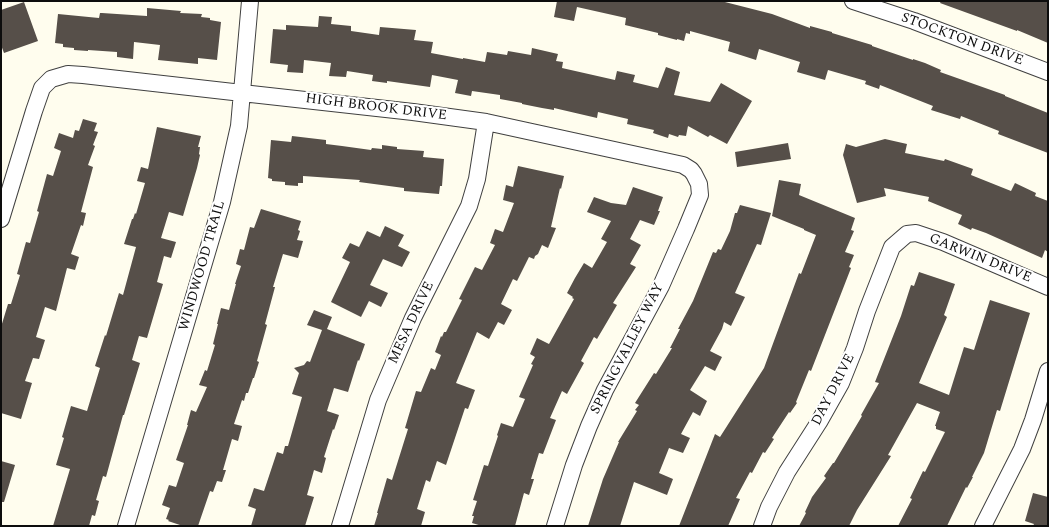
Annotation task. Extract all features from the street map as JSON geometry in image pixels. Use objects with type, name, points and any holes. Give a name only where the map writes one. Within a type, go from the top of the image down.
[{"type":"street","name":"WINDWOOD TRAIL","points":[[126,526],[222,202],[239,126],[250,1]]},
{"type":"street","name":"STOCKTON DRIVE","points":[[853,1],[914,21],[1048,72]]},
{"type":"street","name":"HIGH BROOK DRIVE","points":[[1,219],[42,88],[51,79],[68,74],[413,112],[486,122],[683,165],[694,174]]},
{"type":"street","name":"MESA DRIVE","points":[[340,526],[378,400],[413,318],[469,206],[476,179],[486,122]]},
{"type":"street","name":"SPRINGVALLEY WAY","points":[[555,526],[574,465],[589,426],[605,390],[661,286],[700,195],[699,184],[694,174]]},
{"type":"street","name":"GARWIN DRIVE","points":[[892,246],[907,234],[916,233],[943,242],[1048,287]]},
{"type":"street","name":"DAY DRIVE","points":[[762,526],[769,507],[787,472],[819,422],[841,383],[892,246]]},
{"type":"street","points":[[983,526],[1022,449],[1033,420],[1048,371]]},
{"type":"building","points":[[557,1],[721,1],[772,14],[810,28],[810,26],[832,32],[925,63],[941,70],[940,72],[1005,95],[1048,113],[1048,153],[998,134],[999,131],[961,116],[960,119],[931,110],[933,106],[880,85],[879,89],[865,84],[866,81],[828,70],[825,80],[797,72],[800,62],[759,49],[756,60],[728,51],[730,42],[690,31],[690,34],[686,33],[684,41],[677,40],[658,35],[658,33],[625,25],[626,18],[577,7],[574,21],[554,17]]},
{"type":"building","points":[[941,1],[1048,1],[1048,43],[1017,30],[940,3]]},
{"type":"building","points":[[24,2],[38,41],[4,53],[1,45],[1,10]]},
{"type":"building","points":[[147,8],[181,11],[180,13],[202,14],[201,17],[210,18],[210,20],[221,22],[217,60],[198,58],[198,64],[158,60],[160,45],[134,42],[133,59],[117,57],[117,52],[74,50],[74,48],[63,47],[63,44],[55,43],[58,14],[99,18],[100,13],[147,16]]},
{"type":"building","points":[[319,16],[332,17],[331,24],[351,26],[351,31],[379,35],[380,27],[416,30],[414,40],[433,42],[431,53],[463,59],[485,62],[487,52],[507,55],[508,51],[531,55],[532,48],[558,54],[556,61],[563,62],[562,68],[615,80],[617,71],[635,75],[633,82],[658,88],[666,67],[680,72],[674,95],[710,102],[721,83],[752,101],[727,144],[710,135],[708,137],[688,126],[686,136],[679,135],[678,137],[669,134],[668,138],[653,133],[654,130],[627,124],[628,119],[598,112],[597,118],[554,108],[554,110],[500,99],[500,95],[472,91],[471,96],[455,93],[458,80],[432,75],[430,87],[387,81],[387,83],[372,81],[373,75],[347,71],[346,77],[329,76],[331,63],[304,60],[303,73],[287,72],[288,65],[270,63],[273,29],[286,30],[286,25],[318,27]]},
{"type":"building","points":[[83,119],[97,123],[94,131],[98,132],[88,165],[93,167],[81,212],[86,213],[83,226],[81,225],[71,254],[79,257],[75,270],[67,268],[56,311],[45,307],[36,337],[45,340],[39,359],[33,358],[25,381],[32,383],[21,419],[1,413],[1,327],[8,304],[11,304],[20,275],[17,274],[26,242],[30,243],[39,212],[37,211],[47,174],[53,176],[61,151],[54,148],[59,133],[73,138],[75,130],[79,131]]},
{"type":"building","points":[[157,127],[201,136],[198,147],[200,147],[200,155],[197,168],[183,216],[169,212],[161,238],[176,242],[171,258],[164,256],[157,282],[163,284],[147,338],[139,336],[132,360],[140,363],[123,415],[106,477],[103,476],[96,500],[99,501],[95,516],[92,515],[89,526],[53,526],[70,469],[56,465],[64,438],[62,437],[71,406],[87,411],[100,368],[95,366],[119,293],[123,295],[136,247],[124,244],[132,219],[135,213],[136,214],[145,183],[137,181],[141,167],[148,169]]},
{"type":"building","points":[[292,136],[326,140],[326,144],[371,150],[372,148],[382,149],[382,145],[397,147],[397,149],[424,151],[423,157],[444,159],[442,186],[440,186],[439,194],[404,191],[404,188],[359,182],[360,180],[303,176],[303,183],[298,183],[298,186],[285,185],[285,182],[272,181],[272,179],[268,178],[271,140],[291,142]]},
{"type":"building","points":[[885,139],[907,144],[905,153],[944,161],[945,159],[973,169],[971,175],[1011,191],[1015,183],[1036,193],[1035,196],[1048,201],[1048,252],[1045,250],[1042,258],[986,233],[972,228],[971,230],[958,224],[962,215],[928,201],[929,197],[884,188],[886,196],[857,203],[843,155],[846,144],[856,147]]},
{"type":"building","points":[[788,143],[791,159],[737,167],[735,152]]},
{"type":"building","points":[[518,166],[564,176],[551,227],[556,228],[548,248],[542,245],[534,259],[529,257],[517,281],[513,279],[501,304],[512,310],[504,325],[498,322],[489,339],[477,332],[456,383],[475,390],[468,409],[465,408],[446,465],[437,461],[430,482],[426,480],[417,509],[425,512],[421,526],[374,526],[387,478],[392,480],[408,429],[405,428],[416,391],[421,392],[431,368],[435,370],[441,355],[435,352],[441,336],[442,337],[444,332],[446,332],[462,300],[459,299],[475,267],[482,270],[495,245],[490,243],[495,229],[503,232],[514,203],[503,200],[506,185],[513,187]]},
{"type":"building","points":[[779,180],[801,184],[799,195],[855,218],[851,230],[854,231],[845,252],[854,255],[849,267],[851,268],[811,371],[809,370],[796,402],[797,403],[790,413],[789,412],[772,438],[774,439],[765,453],[763,452],[752,473],[750,472],[736,498],[740,499],[728,526],[679,526],[715,434],[720,437],[764,368],[799,273],[801,274],[816,235],[772,216]]},
{"type":"building","points":[[633,187],[663,197],[658,211],[660,211],[654,225],[640,220],[630,239],[641,245],[630,264],[636,267],[613,303],[617,305],[597,339],[594,337],[581,361],[584,363],[567,394],[562,391],[550,418],[556,420],[543,454],[539,453],[531,479],[534,479],[529,495],[524,493],[515,526],[482,526],[472,523],[474,516],[472,516],[477,501],[473,500],[484,465],[488,466],[501,423],[513,427],[525,399],[519,397],[533,365],[531,364],[535,357],[530,354],[537,338],[549,344],[574,299],[567,293],[575,278],[584,263],[592,268],[607,242],[601,239],[611,221],[587,212],[594,197],[611,203],[626,205]]},
{"type":"building","points":[[740,205],[771,213],[761,245],[757,244],[735,293],[745,297],[731,326],[724,322],[722,329],[710,351],[722,357],[715,371],[705,366],[690,390],[707,401],[700,416],[693,412],[681,434],[690,438],[683,453],[669,448],[659,473],[673,479],[667,495],[634,482],[620,526],[588,526],[603,479],[618,442],[637,411],[635,410],[639,405],[635,403],[654,373],[656,374],[672,348],[670,348],[693,301],[713,252],[716,253],[718,249],[721,250],[730,231],[735,213],[737,213]]},
{"type":"building","points":[[261,209],[301,221],[297,240],[303,241],[298,258],[283,254],[273,287],[275,287],[265,324],[267,325],[257,361],[259,362],[248,393],[246,393],[244,401],[242,400],[234,424],[242,426],[238,441],[232,439],[223,470],[226,470],[222,482],[217,481],[213,492],[210,491],[198,526],[183,526],[166,519],[170,508],[162,505],[169,485],[176,487],[184,463],[176,460],[188,425],[191,410],[196,412],[207,387],[199,385],[205,370],[207,371],[215,345],[213,344],[221,308],[229,310],[241,266],[236,264],[240,249],[244,250],[250,227],[254,228]]},
{"type":"building","points":[[385,226],[404,235],[398,246],[410,252],[402,267],[383,259],[370,285],[388,293],[381,307],[369,301],[361,317],[331,302],[350,262],[342,258],[350,243],[359,247],[367,231],[380,237]]},
{"type":"building","points":[[919,272],[955,284],[944,315],[947,317],[919,383],[949,395],[964,347],[974,350],[990,300],[1030,313],[1000,411],[997,410],[984,453],[973,477],[967,488],[966,487],[947,526],[898,526],[912,499],[910,498],[923,471],[925,472],[945,432],[936,429],[935,426],[940,412],[917,403],[888,455],[891,456],[857,510],[849,526],[799,526],[812,497],[826,478],[824,476],[834,463],[862,416],[861,415],[879,383],[875,382],[901,316],[911,285],[914,286]]},
{"type":"building","points":[[314,310],[332,317],[327,329],[365,344],[359,361],[358,360],[348,392],[334,388],[327,411],[339,415],[324,457],[326,458],[322,473],[314,470],[307,495],[314,497],[305,526],[251,526],[256,509],[248,506],[254,488],[264,491],[277,452],[283,454],[285,446],[288,446],[302,397],[292,394],[299,373],[294,368],[304,365],[307,361],[310,362],[322,330],[307,325]]},
{"type":"building","points":[[1,461],[15,465],[4,502],[1,502]]},
{"type":"building","points":[[1033,493],[1048,497],[1048,526],[1033,526],[1034,524],[1025,521]]}]
